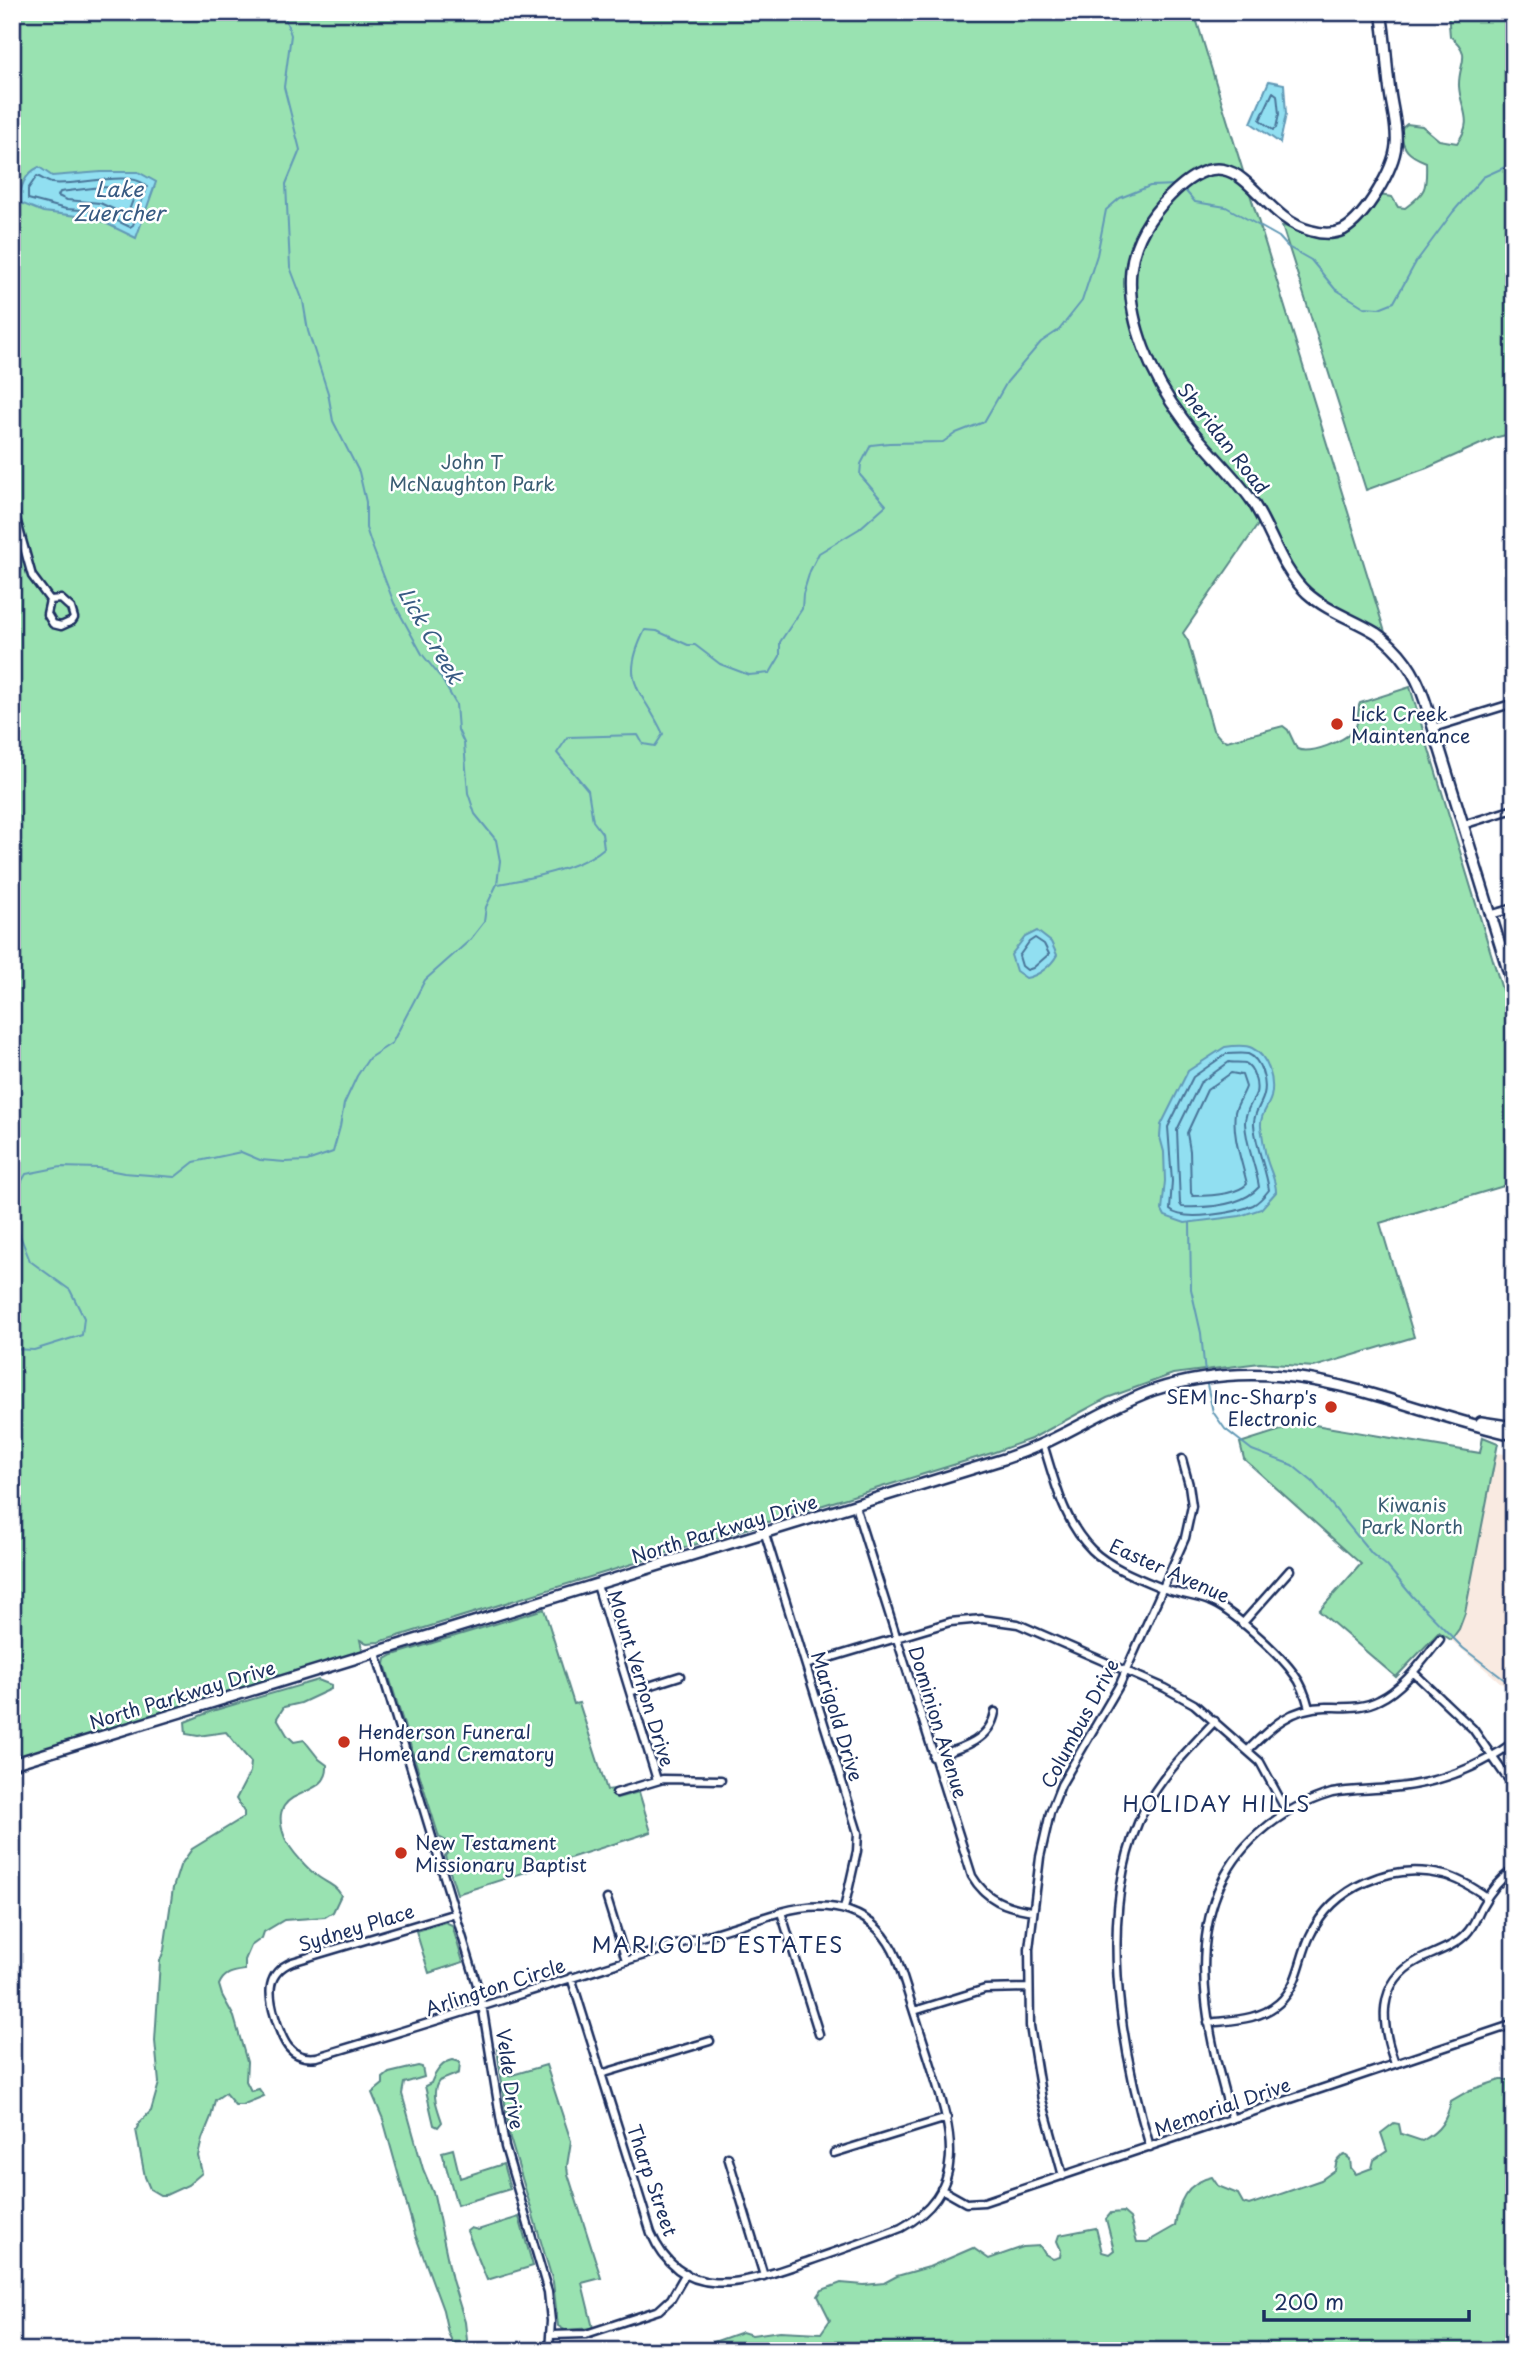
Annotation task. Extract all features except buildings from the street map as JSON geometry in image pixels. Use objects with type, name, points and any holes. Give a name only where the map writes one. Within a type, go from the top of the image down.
[{"type":"main road","name":"Sheridan Road","points":[[1381,12],[1396,144],[1385,177],[1353,223],[1330,233],[1305,229],[1280,215],[1241,177],[1224,170],[1207,170],[1174,192],[1144,229],[1137,244],[1131,271],[1131,291],[1136,321],[1159,379],[1183,419],[1250,498],[1283,562],[1302,587],[1327,608],[1376,633],[1402,657],[1417,679],[1514,990]]},
{"type":"main road","name":"North Parkway Drive","points":[[12,1764],[1004,1459],[1043,1444],[1135,1397],[1173,1384],[1207,1377],[1262,1374],[1309,1378],[1514,1435]]},
{"type":"main road","name":"North Parkway Drive","points":[[1443,1414],[1514,1427]]},
{"type":"street","points":[[12,504],[32,576],[50,600],[47,614],[52,624],[61,626],[72,621],[74,618],[71,608],[61,599],[50,600]]},
{"type":"street","points":[[1433,728],[1514,703]]},
{"type":"street","points":[[1463,825],[1514,809]]},
{"type":"street","points":[[1490,915],[1514,908]]},
{"type":"street","name":"Easter Avenue","points":[[1043,1444],[1064,1508],[1084,1541],[1105,1560],[1163,1588],[1213,1602],[1226,1610],[1294,1674],[1309,1708]]},
{"type":"street","name":"Columbus Drive","points":[[1063,2176],[1037,2076],[1030,2026],[1028,1988],[1033,1911],[1041,1848],[1057,1793],[1068,1769],[1108,1706],[1126,1671],[1185,1538],[1190,1520],[1191,1492],[1182,1459]]},
{"type":"street","name":"Dominion Avenue","points":[[855,1506],[967,1864],[975,1882],[996,1901],[1010,1907],[1033,1911]]},
{"type":"street","name":"Marigold Drive","points":[[765,1534],[858,1833],[858,1851],[844,1909]]},
{"type":"street","points":[[1242,1624],[1290,1570]]},
{"type":"street","name":"Mount Vernon Drive","points":[[597,1585],[657,1780]]},
{"type":"street","points":[[806,1665],[950,1622],[974,1619],[1003,1621],[1031,1629],[1189,1700],[1264,1767],[1287,1812]]},
{"type":"street","points":[[1248,1750],[1281,1720],[1309,1708],[1358,1707],[1391,1693],[1413,1672],[1440,1639]]},
{"type":"street","name":"Velde Drive","points":[[376,1653],[483,2005],[505,2147],[546,2283],[551,2312],[549,2351]]},
{"type":"street","points":[[1413,1672],[1473,1729],[1514,1785]]},
{"type":"street","points":[[630,1692],[680,1676]]},
{"type":"street","points":[[933,1757],[963,1747],[981,1737],[992,1724],[995,1712]]},
{"type":"street","points":[[1150,2147],[1131,2079],[1120,2012],[1118,1955],[1122,1885],[1127,1855],[1147,1805],[1173,1767],[1215,1721]]},
{"type":"street","points":[[1232,2119],[1216,2066],[1208,2023],[1204,1958],[1213,1902],[1240,1853],[1263,1829],[1287,1812],[1312,1800],[1335,1793],[1407,1786],[1435,1780],[1492,1757],[1514,1742]]},
{"type":"street","points":[[616,1793],[657,1780],[673,1778],[720,1780]]},
{"type":"street","points":[[436,1850],[447,1846]]},
{"type":"street","points":[[1395,2064],[1384,2026],[1385,2008],[1393,1985],[1404,1970],[1465,1935],[1496,1884],[1514,1869]]},
{"type":"street","points":[[1208,2023],[1260,2015],[1282,2000],[1294,1983],[1302,1954],[1315,1925],[1338,1899],[1362,1884],[1393,1873],[1427,1872],[1451,1878],[1487,1897]]},
{"type":"street","points":[[607,1899],[626,1960]]},
{"type":"street","name":"Arlington Circle","points":[[295,2054],[307,2058],[317,2057],[781,1912],[814,1905],[844,1909],[870,1922],[886,1938],[897,1959],[947,2118],[951,2152],[941,2189]]},
{"type":"street","points":[[781,1912],[819,2034]]},
{"type":"street","name":"Sydney Place","points":[[295,2054],[285,2044],[269,1992],[273,1977],[283,1967],[456,1913]]},
{"type":"street","name":"Tharp Street","points":[[571,1977],[651,2233],[667,2258],[685,2273],[708,2282],[728,2284],[764,2276],[901,2228],[924,2211],[941,2189]]},
{"type":"street","points":[[914,2011],[985,1989],[1028,1988]]},
{"type":"street","name":"Memorial Drive","points":[[941,2189],[961,2201],[974,2204],[1514,2024]]},
{"type":"street","points":[[601,2074],[710,2041]]},
{"type":"street","points":[[290,2063],[295,2054]]},
{"type":"street","points":[[834,2153],[947,2118]]},
{"type":"street","points":[[728,2157],[764,2276]]},
{"type":"street","points":[[551,2335],[586,2334],[659,2310],[671,2299],[685,2273]]},
{"type":"shaded area","points":[[1496,1453],[1514,1455],[1514,1694],[1451,1640],[1465,1613]]},
{"type":"green space","name":"John T McNaughton Park","points":[[12,12],[1194,12],[1388,642],[1308,594],[1262,519],[1183,633],[1188,641],[1213,730],[1221,739],[1227,741],[1283,726],[1288,730],[1297,749],[1319,749],[1354,730],[1360,703],[1410,687],[1514,1029],[1514,1183],[1380,1223],[1414,1337],[1314,1367],[1260,1363],[1173,1374],[1107,1398],[1031,1439],[992,1453],[379,1642],[367,1643],[360,1640],[364,1657],[12,1764]]},
{"type":"green space","points":[[1448,12],[1514,12],[1514,433],[1494,438],[1427,468],[1366,490],[1282,226],[1308,236],[1333,237],[1359,223],[1379,195],[1392,197],[1398,207],[1405,208],[1421,194],[1426,178],[1426,162],[1407,151],[1400,130],[1407,124],[1422,126],[1439,140],[1457,143],[1465,128],[1459,86],[1463,54],[1450,36]]},
{"type":"green space","name":"Kiwanis Park North","points":[[1303,1423],[1480,1453],[1483,1437],[1498,1443],[1465,1613],[1459,1629],[1451,1640],[1439,1632],[1396,1677],[1319,1611],[1361,1564],[1244,1459],[1240,1443]]},
{"type":"green space","points":[[544,1609],[574,1704],[579,1703],[607,1790],[614,1789],[617,1798],[639,1792],[651,1832],[457,1894],[445,1856],[449,1851],[446,1841],[439,1837],[385,1664],[386,1659]]},
{"type":"green space","points":[[318,1680],[331,1685],[331,1689],[301,1703],[284,1707],[277,1718],[294,1742],[304,1740],[327,1765],[325,1777],[319,1785],[289,1800],[283,1808],[281,1820],[287,1843],[295,1854],[341,1895],[333,1912],[325,1917],[284,1920],[264,1932],[262,1938],[251,1946],[245,1960],[245,1970],[229,1974],[221,1981],[219,1985],[222,1995],[234,2017],[247,2062],[246,2081],[251,2091],[259,2089],[264,2096],[242,2105],[235,2105],[225,2093],[215,2100],[198,2156],[202,2173],[188,2185],[160,2195],[150,2189],[145,2177],[136,2130],[151,2111],[159,2083],[155,2041],[160,1961],[173,1888],[180,1866],[192,1849],[244,1817],[236,1799],[250,1772],[251,1762],[226,1732],[198,1736],[186,1734],[185,1722],[212,1711]]},
{"type":"green space","points":[[445,1922],[452,1925],[463,1962],[429,1973],[416,1931]]},
{"type":"green space","points":[[505,2047],[509,2076],[546,2065],[571,2141],[568,2174],[601,2278],[582,2283],[593,2328],[565,2330],[558,2326],[553,2282],[510,2138],[497,2049]]},
{"type":"green space","points":[[453,2060],[460,2062],[459,2073],[439,2081],[436,2086],[436,2101],[442,2122],[438,2127],[434,2125],[425,2086],[431,2083],[442,2066]]},
{"type":"green space","points":[[422,2067],[424,2077],[404,2083],[402,2094],[423,2169],[434,2195],[452,2280],[465,2322],[467,2340],[455,2347],[415,2234],[383,2119],[372,2093],[383,2084],[383,2078],[389,2073]]},
{"type":"green space","points":[[1500,2080],[1514,2080],[1514,2351],[688,2351],[742,2332],[752,2335],[780,2331],[821,2333],[830,2320],[818,2296],[822,2290],[841,2283],[884,2283],[973,2248],[989,2259],[1023,2247],[1040,2246],[1045,2254],[1053,2259],[1060,2257],[1061,2250],[1057,2241],[1059,2235],[1096,2228],[1102,2252],[1109,2254],[1114,2250],[1106,2219],[1111,2213],[1123,2212],[1130,2218],[1137,2242],[1147,2242],[1175,2226],[1178,2209],[1185,2195],[1196,2184],[1212,2177],[1218,2186],[1238,2194],[1243,2203],[1249,2205],[1321,2180],[1335,2170],[1337,2161],[1345,2155],[1350,2159],[1351,2168],[1356,2174],[1372,2168],[1374,2160],[1387,2151],[1381,2133],[1394,2123],[1399,2124],[1401,2134],[1422,2141],[1442,2124],[1451,2101],[1470,2090]]},
{"type":"green space","points":[[453,2149],[460,2178],[503,2164],[510,2189],[457,2205],[442,2152]]},
{"type":"green space","points":[[519,2217],[533,2266],[487,2280],[467,2231]]},
{"type":"water","points":[[1269,81],[1284,84],[1286,114],[1280,143],[1251,123]]},
{"type":"water","name":"Lake Zuercher","points":[[39,167],[52,176],[138,172],[156,182],[136,238],[95,218],[43,212],[18,202],[27,177]]},
{"type":"water","points":[[1037,931],[1051,942],[1057,955],[1044,970],[1026,978],[1016,971],[1011,955],[1025,937]]},
{"type":"water","points":[[1225,1047],[1252,1048],[1258,1052],[1269,1069],[1272,1090],[1261,1127],[1276,1192],[1261,1209],[1240,1216],[1185,1223],[1165,1216],[1162,1210],[1165,1181],[1161,1125],[1188,1071]]},
{"type":"waterway","name":"Lick Creek","points":[[12,1349],[34,1350],[82,1335],[84,1318],[70,1290],[30,1261],[14,1220],[13,1196],[26,1174],[61,1167],[98,1168],[175,1177],[194,1162],[241,1152],[260,1160],[285,1162],[307,1161],[333,1152],[344,1104],[357,1076],[369,1058],[392,1043],[425,980],[470,940],[484,922],[486,907],[497,884],[500,861],[496,840],[475,814],[468,793],[464,743],[458,730],[456,704],[441,678],[422,654],[394,603],[371,543],[366,528],[366,502],[359,472],[333,421],[328,393],[308,331],[303,301],[290,267],[286,184],[300,150],[284,87],[291,35],[283,12]]},
{"type":"waterway","points":[[1184,189],[1195,202],[1226,207],[1279,237],[1288,247],[1311,260],[1335,289],[1364,307],[1379,308],[1394,302],[1416,262],[1483,177],[1514,163]]},
{"type":"waterway","points":[[498,884],[568,867],[604,848],[602,833],[593,821],[588,790],[557,753],[568,737],[638,735],[643,744],[655,746],[663,734],[633,675],[633,663],[645,630],[657,631],[688,645],[695,645],[720,664],[749,675],[770,673],[780,656],[780,642],[802,609],[803,594],[819,553],[859,529],[886,505],[860,475],[861,464],[871,445],[943,442],[956,433],[984,422],[1007,382],[1041,342],[1059,330],[1082,301],[1097,255],[1106,210],[1120,198],[1150,186],[1176,185]]},
{"type":"waterway","points":[[1190,1223],[1191,1289],[1201,1333],[1205,1374]]},
{"type":"waterway","points":[[1206,1380],[1213,1412],[1225,1429],[1252,1450],[1292,1465],[1313,1482],[1372,1554],[1387,1566],[1463,1648],[1514,1687]]},
{"type":"place","name":"Lick Creek Maintenance","points":[[1337,724]]},
{"type":"place","name":"SEM Inc-Sharp's Electronic","points":[[1331,1407]]},
{"type":"place","name":"Henderson Funeral Home and Crematory","points":[[344,1742]]},
{"type":"place","name":"New Testament Missionary Baptist","points":[[401,1853]]},
{"type":"district","name":"HOLIDAY HILLS","points":[[1217,1803]]},
{"type":"district","name":"MARIGOLD ESTATES","points":[[718,1944]]}]
